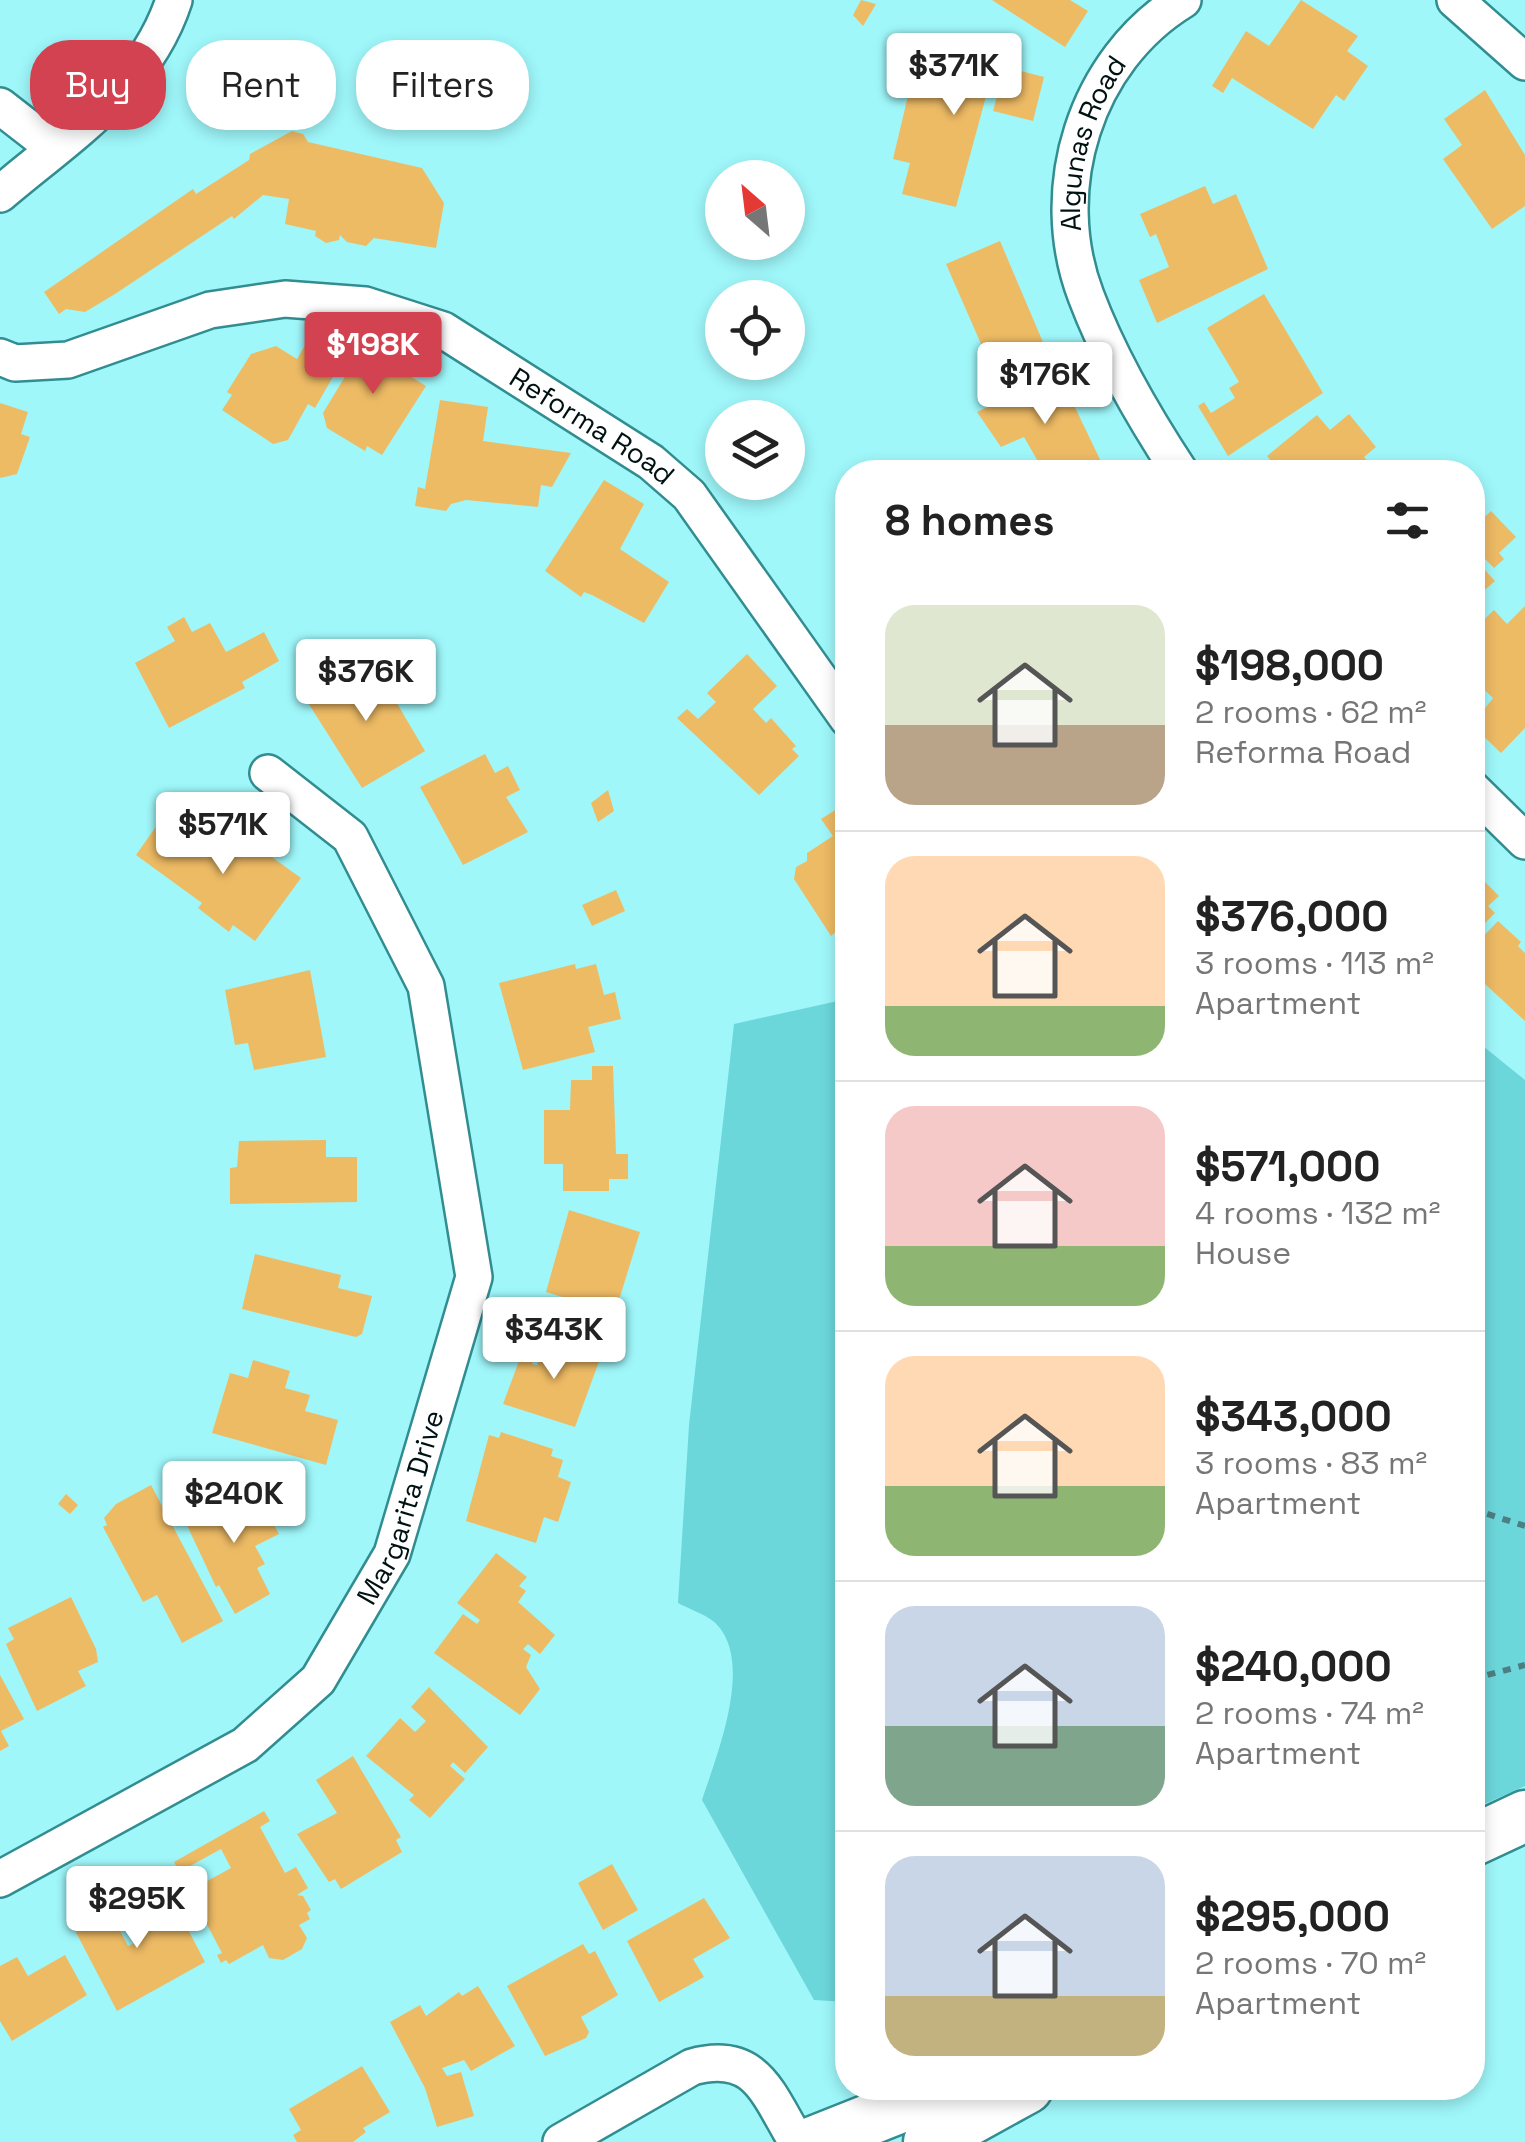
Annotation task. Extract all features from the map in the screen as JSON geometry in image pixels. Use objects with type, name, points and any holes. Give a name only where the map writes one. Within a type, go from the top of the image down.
[{"type":"main road","points":[[1485,1835],[1525,1816]]},
{"type":"main road","points":[[813,2142],[919,2100]]},
{"type":"main road","points":[[929,2142],[1004,2100]]},
{"type":"street","points":[[0,194],[121,93],[146,63],[174,0]]},
{"type":"street","name":"Algunas Road","points":[[1172,460],[1085,295],[1069,214],[1078,134],[1112,65],[1156,16],[1183,0]]},
{"type":"street","points":[[1455,0],[1525,62]]},
{"type":"street","points":[[0,106],[54,148]]},
{"type":"street","name":"Reforma Road","points":[[0,357],[16,363],[68,360],[210,310],[285,299],[365,305],[443,330],[651,462],[689,494],[835,701]]},
{"type":"street","name":"Margarita Drive","points":[[0,1879],[245,1745],[318,1680],[392,1554],[474,1277],[426,986],[350,836],[268,773]]},
{"type":"street","points":[[1485,802],[1525,841]]},
{"type":"street","points":[[560,2142],[692,2067],[713,2061],[730,2062],[755,2074],[797,2142]]},
{"type":"path","points":[[1485,1513],[1525,1526]]},
{"type":"path","points":[[1485,1676],[1525,1665]]},
{"type":"shaded area","points":[[835,1002],[835,2001],[814,2000],[702,1800],[729,1708],[732,1659],[726,1638],[713,1621],[678,1603],[689,1425],[734,1024]]},
{"type":"shaded area","points":[[1485,1048],[1525,1080],[1525,1786],[1485,1804]]},
{"type":"building","points":[[861,0],[876,4],[863,26],[853,15]]},
{"type":"building","points":[[992,0],[1070,0],[1088,11],[1065,47]]},
{"type":"building","points":[[1301,0],[1358,36],[1347,51],[1368,66],[1344,101],[1336,95],[1313,129],[1232,78],[1223,93],[1212,86],[1246,31],[1269,46]]},
{"type":"building","points":[[920,45],[1044,77],[1033,121],[993,111],[998,92],[988,89],[956,207],[902,194],[910,163],[893,159]]},
{"type":"building","points":[[1485,90],[1525,155],[1525,206],[1492,229],[1443,159],[1462,145],[1444,119]]},
{"type":"building","points":[[292,131],[303,134],[308,142],[422,168],[444,203],[436,248],[374,238],[366,246],[347,242],[340,235],[339,240],[326,243],[315,236],[316,231],[285,224],[289,199],[263,195],[234,219],[232,216],[85,312],[66,309],[59,314],[44,292],[193,189],[196,194],[249,160],[250,154]]},
{"type":"building","points":[[1205,186],[1213,204],[1236,194],[1268,269],[1157,323],[1139,280],[1169,267],[1156,234],[1150,237],[1140,214]]},
{"type":"building","points":[[1000,241],[1045,347],[992,369],[946,264]]},
{"type":"building","points":[[1264,294],[1323,393],[1228,456],[1198,406],[1204,402],[1211,413],[1235,398],[1229,388],[1239,382],[1207,328]]},
{"type":"building","points":[[372,332],[402,350],[397,368],[426,386],[382,455],[367,446],[365,451],[327,428],[323,413]]},
{"type":"building","points":[[307,342],[333,358],[330,363],[338,368],[315,408],[308,404],[288,440],[273,444],[222,410],[232,395],[227,392],[251,354],[276,346],[297,359]]},
{"type":"building","points":[[1058,372],[1100,460],[1037,460],[1024,437],[1001,447],[977,412]]},
{"type":"building","points":[[440,400],[488,407],[483,441],[571,453],[552,487],[541,485],[538,507],[466,500],[451,504],[446,511],[415,506],[418,487],[425,489]]},
{"type":"building","points":[[0,403],[28,412],[21,434],[30,437],[17,474],[0,478]]},
{"type":"building","points":[[1349,414],[1376,447],[1364,457],[1367,460],[1270,460],[1267,456],[1317,415],[1330,430]]},
{"type":"building","points":[[604,480],[644,504],[620,549],[669,582],[644,623],[592,595],[584,592],[581,597],[545,571]]},
{"type":"building","points":[[1491,511],[1516,537],[1499,553],[1504,559],[1494,568],[1485,559],[1485,517]]},
{"type":"building","points":[[1485,570],[1495,581],[1485,590]]},
{"type":"building","points":[[1525,606],[1525,728],[1501,753],[1485,738],[1485,708],[1493,698],[1485,690],[1485,619],[1494,610],[1507,624]]},
{"type":"building","points":[[184,617],[192,632],[210,623],[226,652],[264,632],[279,661],[242,682],[245,688],[169,728],[135,663],[175,641],[167,627]]},
{"type":"building","points":[[747,654],[777,686],[753,709],[766,723],[771,718],[796,746],[792,749],[799,756],[759,795],[677,718],[687,709],[698,719],[716,702],[707,693]]},
{"type":"building","points":[[371,659],[425,751],[362,788],[305,698]]},
{"type":"building","points":[[485,754],[495,773],[508,766],[520,790],[506,797],[528,832],[463,865],[420,787]]},
{"type":"building","points":[[608,790],[614,811],[598,822],[591,803]]},
{"type":"building","points":[[835,810],[835,933],[831,936],[794,879],[796,867],[807,861],[807,853],[833,836],[821,819]]},
{"type":"building","points":[[162,818],[210,853],[230,827],[301,878],[255,941],[233,925],[229,932],[198,908],[202,903],[136,855]]},
{"type":"building","points":[[1485,882],[1499,896],[1488,906],[1495,913],[1485,923]]},
{"type":"building","points":[[616,890],[625,911],[592,926],[582,905]]},
{"type":"building","points":[[1498,921],[1521,942],[1518,946],[1525,953],[1525,1021],[1485,984],[1485,934]]},
{"type":"building","points":[[575,964],[576,969],[596,964],[604,995],[615,992],[621,1019],[588,1027],[595,1052],[523,1070],[499,983]]},
{"type":"building","points":[[310,970],[326,1057],[254,1070],[248,1043],[235,1045],[225,990]]},
{"type":"building","points":[[592,1066],[613,1066],[616,1154],[628,1154],[628,1179],[609,1179],[609,1191],[563,1191],[563,1164],[544,1164],[544,1110],[570,1110],[571,1080],[592,1080]]},
{"type":"building","points":[[326,1140],[326,1157],[357,1157],[357,1202],[230,1204],[230,1168],[237,1167],[239,1141]]},
{"type":"building","points":[[569,1210],[640,1232],[615,1313],[546,1292]]},
{"type":"building","points":[[255,1254],[341,1275],[338,1288],[372,1296],[362,1334],[356,1337],[242,1309]]},
{"type":"building","points":[[547,1336],[601,1356],[575,1427],[503,1404],[522,1353],[534,1358],[532,1364],[537,1365]]},
{"type":"building","points":[[253,1360],[290,1371],[285,1388],[310,1395],[305,1411],[338,1420],[326,1465],[212,1433],[230,1373],[248,1378]]},
{"type":"building","points":[[501,1432],[553,1449],[551,1456],[563,1460],[558,1477],[571,1482],[558,1522],[544,1517],[536,1543],[466,1521],[489,1435],[499,1438]]},
{"type":"building","points":[[151,1485],[223,1621],[182,1643],[157,1595],[143,1602],[103,1527],[107,1525],[104,1518],[116,1504]]},
{"type":"building","points":[[253,1486],[279,1534],[255,1546],[265,1564],[257,1568],[270,1594],[235,1614],[219,1585],[216,1587],[184,1519]]},
{"type":"building","points":[[66,1494],[78,1505],[70,1514],[58,1504]]},
{"type":"building","points":[[496,1553],[527,1577],[519,1586],[526,1591],[518,1602],[555,1635],[540,1654],[528,1644],[523,1649],[531,1655],[526,1667],[540,1689],[520,1715],[434,1653],[463,1614],[477,1624],[480,1620],[457,1603]]},
{"type":"building","points":[[71,1597],[96,1649],[98,1662],[78,1671],[86,1686],[37,1711],[6,1644],[14,1639],[8,1628]]},
{"type":"building","points":[[0,1675],[24,1719],[1,1731],[9,1746],[0,1751]]},
{"type":"building","points":[[429,1687],[488,1747],[465,1773],[453,1762],[450,1766],[465,1779],[430,1818],[409,1800],[414,1795],[366,1756],[400,1718],[415,1732],[426,1721],[411,1707]]},
{"type":"building","points":[[353,1756],[401,1837],[396,1840],[402,1852],[341,1889],[335,1879],[329,1882],[297,1834],[337,1813],[316,1780]]},
{"type":"building","points":[[264,1811],[270,1821],[260,1827],[285,1873],[296,1867],[308,1888],[297,1895],[303,1896],[311,1910],[307,1913],[310,1919],[299,1925],[307,1938],[302,1949],[283,1960],[269,1958],[263,1945],[229,1964],[226,1960],[221,1963],[217,1955],[222,1953],[174,1862]],"holes":[[[221,1849],[231,1868],[200,1885],[190,1866]]]},
{"type":"building","points":[[612,1864],[638,1910],[603,1930],[578,1883]]},
{"type":"building","points":[[704,1898],[730,1938],[693,1959],[704,1977],[659,2002],[627,1941]]},
{"type":"building","points":[[172,1899],[205,1962],[117,2011],[69,1919],[104,1900],[128,1946],[139,1941],[129,1922]]},
{"type":"building","points":[[583,1944],[589,1954],[595,1951],[618,1995],[581,2017],[589,2032],[586,2038],[545,2056],[507,1986]]},
{"type":"building","points":[[65,1955],[87,1995],[12,2041],[0,2021],[0,1966],[17,1957],[28,1976]]},
{"type":"building","points":[[478,1986],[515,2046],[471,2071],[464,2060],[442,2068],[447,2076],[461,2072],[474,2116],[437,2127],[425,2088],[390,2022],[420,2005],[426,2016],[459,1992],[462,1996]]},
{"type":"building","points":[[362,2066],[390,2112],[363,2128],[366,2132],[353,2142],[297,2142],[293,2135],[301,2130],[289,2109]]}]
